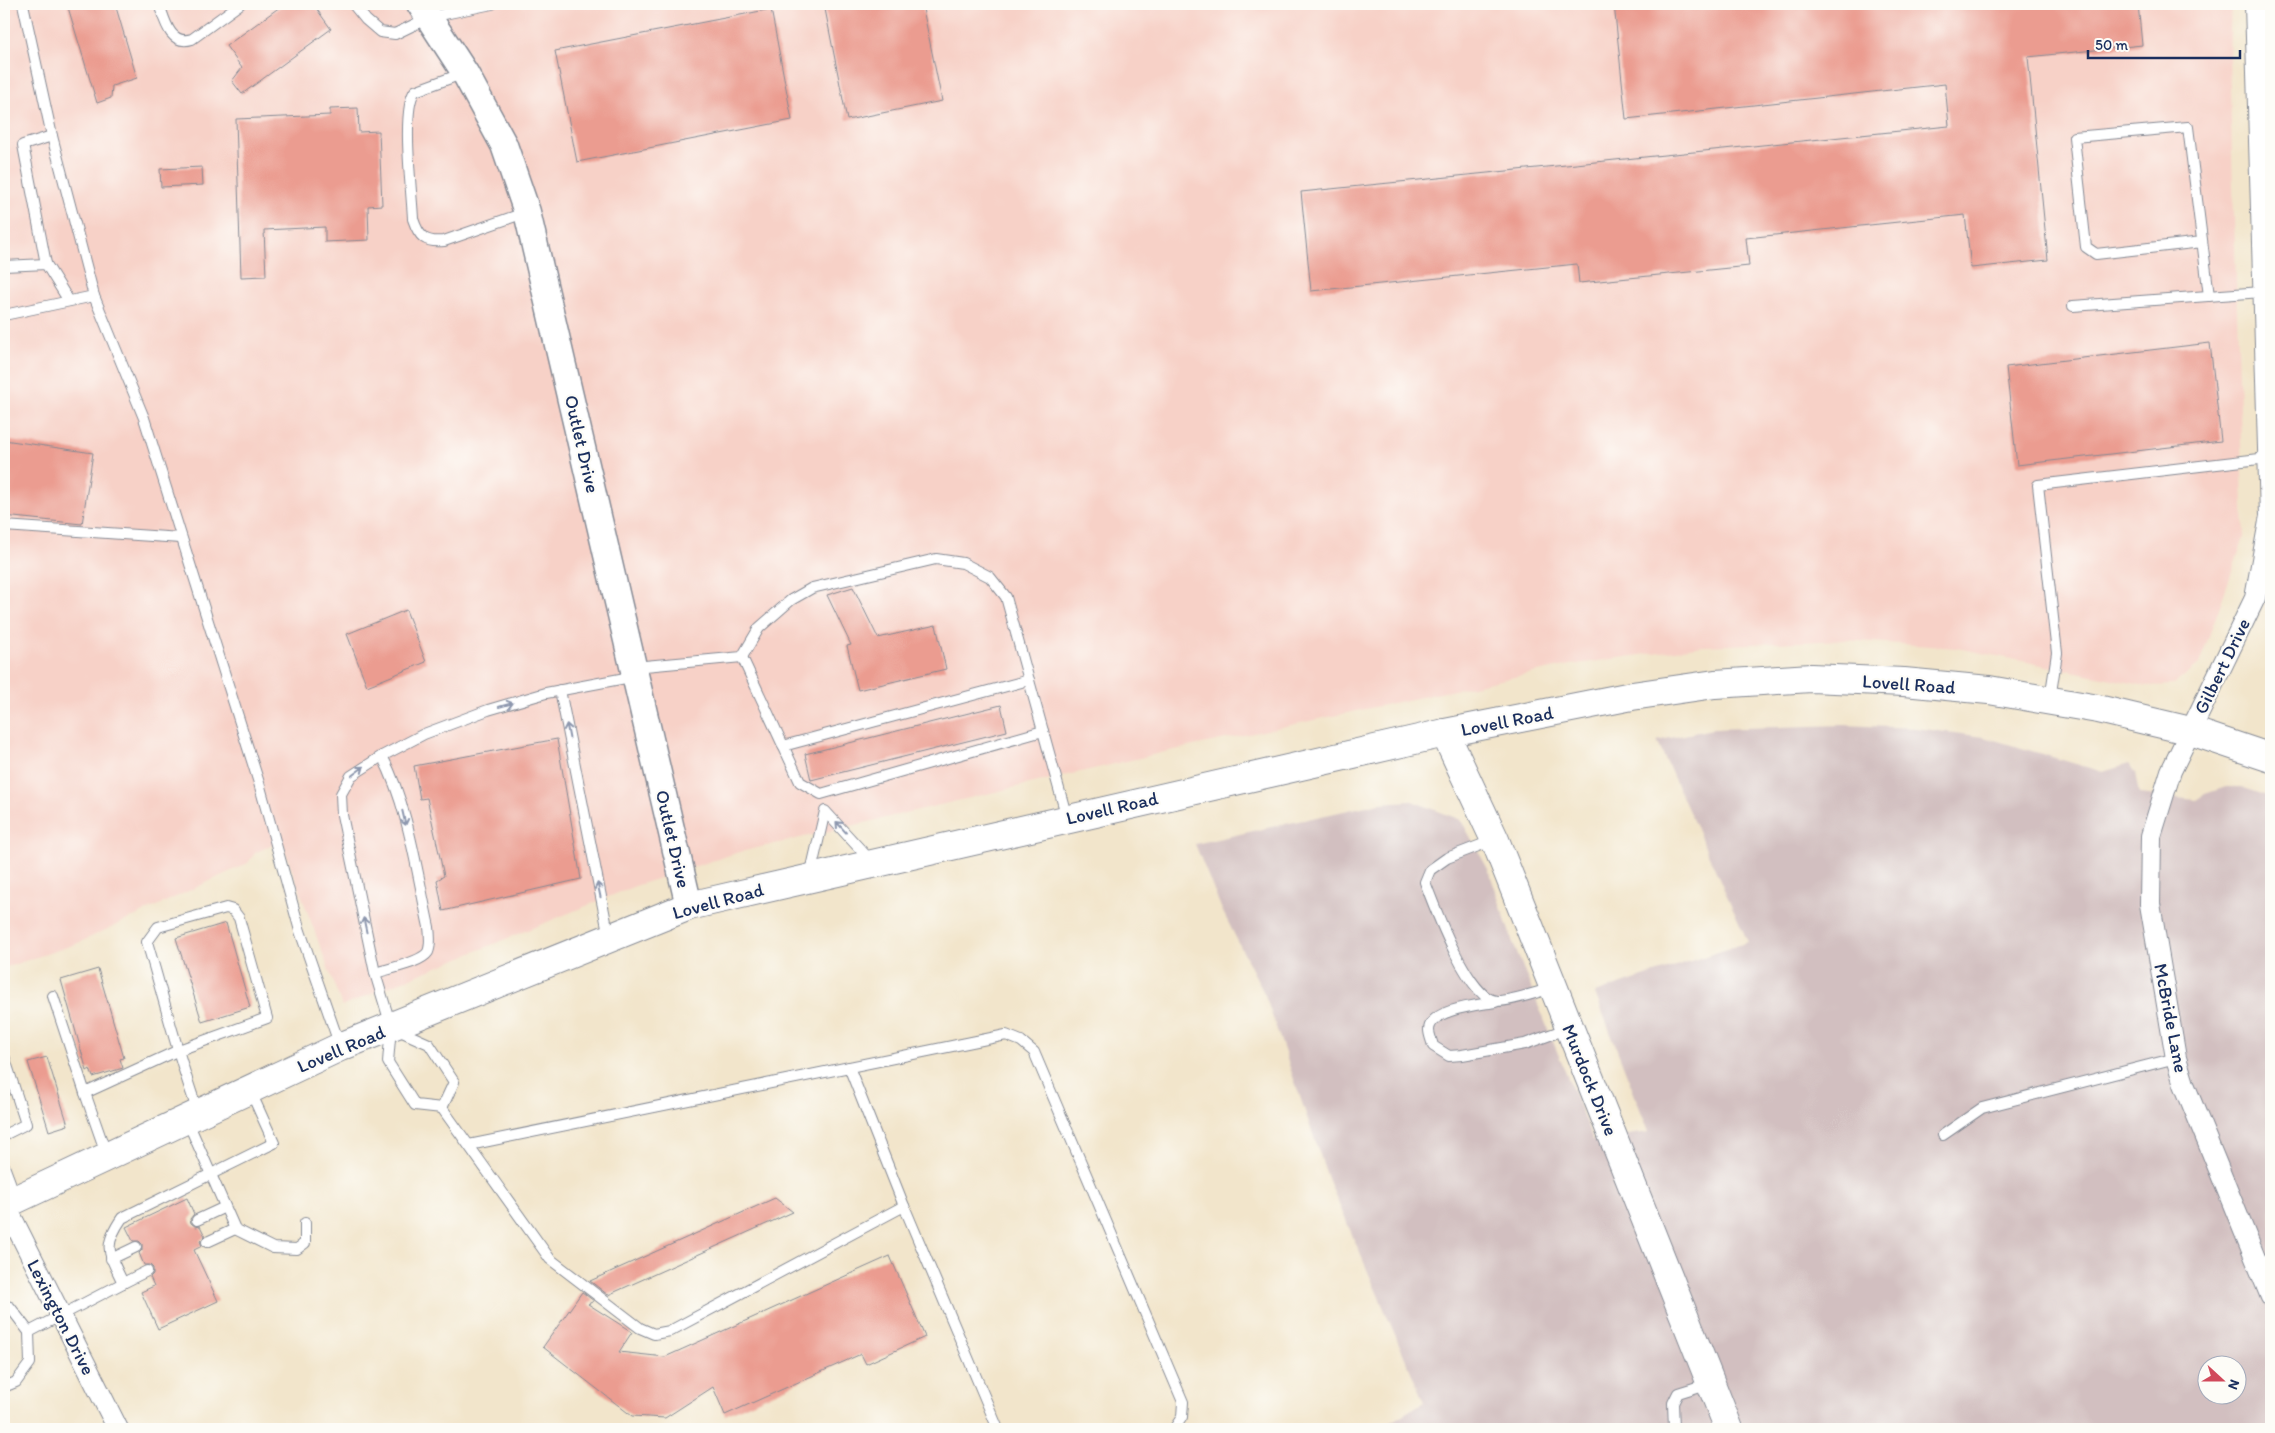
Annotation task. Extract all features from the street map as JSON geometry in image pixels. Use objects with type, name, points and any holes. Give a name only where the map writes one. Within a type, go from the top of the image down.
[{"type":"main road","name":"Lovell Road","points":[[8,1203],[340,1047],[689,906],[1067,818],[1446,733],[1632,696],[1715,684],[1811,678],[1904,682],[1989,690],[2049,700],[2191,731],[2271,758]]},
{"type":"main road","name":"Murdock Drive","points":[[1446,733],[1495,840],[1729,1429]]},
{"type":"street","name":"Gilbert Drive","points":[[2191,731],[2256,598],[2270,516],[2255,4]]},
{"type":"street","name":"Outlet Drive","points":[[425,10],[465,73],[504,145],[527,212],[636,672],[689,906]]},
{"type":"street","name":"McBride Lane","points":[[2191,731],[2171,771],[2151,836],[2150,904],[2176,1058],[2184,1084],[2271,1297]]},
{"type":"street","name":"Lexington Drive","points":[[8,1203],[118,1429]]},
{"type":"lane","points":[[23,4],[52,136],[94,296],[144,418],[259,783],[300,931],[340,1047]]},
{"type":"lane","points":[[159,4],[170,32],[176,39],[183,42],[192,39],[240,4]]},
{"type":"lane","points":[[354,4],[366,20],[380,32],[395,34],[425,10],[492,4]]},
{"type":"lane","points":[[465,73],[415,91],[410,97],[408,116],[413,220],[418,234],[424,240],[433,242],[444,241],[527,212]]},
{"type":"lane","points":[[2202,242],[2096,254],[2086,247],[2074,137],[2188,127],[2209,296]]},
{"type":"lane","points":[[52,136],[23,145],[46,264],[69,301]]},
{"type":"lane","points":[[4,266],[46,264]]},
{"type":"lane","points":[[2074,306],[2262,292]]},
{"type":"lane","points":[[4,315],[94,296]]},
{"type":"lane","points":[[2049,700],[2057,653],[2038,485],[2268,458]]},
{"type":"lane","points":[[4,526],[181,538]]},
{"type":"lane","points":[[742,657],[759,628],[791,600],[812,588],[936,559],[963,563],[990,577],[1006,597],[1067,818]]},
{"type":"lane","points":[[742,657],[636,672],[488,710],[424,734],[382,756],[351,776],[341,794],[342,815],[375,972],[391,1027],[388,1062],[416,1105],[442,1108],[550,1259],[640,1328],[654,1334],[670,1331],[904,1206]]},
{"type":"lane","points":[[742,657],[800,782],[821,794],[826,811],[874,863]]},
{"type":"lane","points":[[783,746],[1029,680]]},
{"type":"lane","points":[[564,690],[609,938]]},
{"type":"lane","points":[[821,794],[1043,731]]},
{"type":"lane","points":[[375,972],[420,959],[428,952],[430,941],[429,927],[401,805],[393,779],[382,756]]},
{"type":"lane","points":[[810,878],[826,811]]},
{"type":"lane","points":[[1495,840],[1447,858],[1430,870],[1425,882],[1440,924],[1476,988],[1485,998],[1496,1002]]},
{"type":"lane","points":[[85,1093],[179,1050],[267,1018],[239,918],[233,910],[226,908],[158,927],[147,942],[179,1050],[187,1080],[193,1116],[210,1175],[235,1229],[274,1248],[297,1249],[305,1243],[305,1223]]},
{"type":"lane","points":[[1554,988],[1443,1013],[1432,1021],[1429,1030],[1433,1046],[1449,1056],[1525,1044],[1570,1028]]},
{"type":"lane","points":[[53,996],[107,1156]]},
{"type":"lane","points":[[391,1027],[429,1044],[454,1082],[442,1108]]},
{"type":"lane","points":[[469,1145],[1006,1035],[1021,1041],[1034,1052],[1183,1402],[1182,1417],[1174,1429]]},
{"type":"lane","points":[[4,1056],[26,1124],[4,1135]]},
{"type":"lane","points":[[1943,1135],[1982,1108],[2176,1058]]},
{"type":"lane","points":[[849,1067],[904,1206],[998,1429]]},
{"type":"lane","points":[[123,1283],[108,1249],[113,1231],[122,1218],[274,1143],[250,1090]]},
{"type":"lane","points":[[4,1166],[8,1203]]},
{"type":"lane","points":[[197,1220],[224,1207]]},
{"type":"lane","points":[[207,1242],[235,1229]]},
{"type":"lane","points":[[111,1259],[136,1248]]},
{"type":"lane","points":[[29,1332],[147,1271]]},
{"type":"lane","points":[[4,1305],[10,1307],[29,1332],[30,1363],[16,1382],[4,1387]]},
{"type":"lane","points":[[1674,1429],[1673,1403],[1678,1393],[1711,1382]]},
{"type":"shaded area","points":[[4,4],[2231,4],[2229,57],[2244,538],[2199,664],[2173,685],[2147,686],[1957,648],[1845,640],[1703,646],[1570,665],[1165,752],[736,853],[635,886],[342,1006],[281,840],[255,853],[248,863],[76,944],[4,968]]},
{"type":"shaded area","points":[[1843,725],[1916,728],[1984,737],[2103,772],[2129,764],[2135,773],[2139,794],[2196,800],[2205,794],[2226,787],[2241,787],[2271,797],[2271,1429],[1379,1429],[1424,1402],[1329,1181],[1265,995],[1222,910],[1195,844],[1380,803],[1412,801],[1461,820],[1489,871],[1513,943],[1593,1140],[1649,1132],[1595,993],[1748,942],[1657,741],[1712,729]]},
{"type":"building","points":[[67,4],[115,4],[137,78],[112,86],[111,98],[97,103]]},
{"type":"building","points":[[284,4],[313,4],[331,29],[242,94],[232,81],[242,68],[226,46]]},
{"type":"building","points":[[824,4],[922,4],[942,101],[847,120]]},
{"type":"building","points":[[1614,4],[2138,4],[2142,45],[2028,57],[2048,260],[1971,268],[1965,215],[1746,238],[1749,266],[1579,283],[1577,264],[1311,291],[1301,192],[1949,126],[1945,84],[1626,119]]},
{"type":"building","points":[[771,9],[792,120],[577,162],[555,51]]},
{"type":"building","points":[[358,108],[359,132],[379,131],[382,205],[368,206],[369,240],[325,242],[325,227],[264,230],[266,276],[241,277],[236,119],[330,115],[330,109]]},
{"type":"building","points":[[202,167],[203,185],[161,187],[160,169]]},
{"type":"building","points":[[2210,343],[2221,441],[2017,465],[2006,367]]},
{"type":"building","points":[[4,440],[93,453],[82,524],[4,516]]},
{"type":"building","points":[[853,587],[878,638],[936,625],[946,669],[858,690],[847,646],[851,645],[827,595]]},
{"type":"building","points":[[406,610],[426,662],[367,686],[347,634]]},
{"type":"building","points":[[1001,705],[1007,731],[811,780],[805,754]]},
{"type":"building","points":[[557,739],[581,879],[443,911],[437,880],[444,876],[427,798],[420,799],[414,766]]},
{"type":"building","points":[[226,923],[250,1007],[202,1022],[176,938]]},
{"type":"building","points":[[98,969],[124,1058],[120,1059],[123,1068],[93,1077],[90,1069],[87,1071],[61,980]]},
{"type":"building","points":[[47,1057],[68,1125],[49,1131],[28,1062]]},
{"type":"building","points":[[187,1198],[194,1214],[190,1219],[191,1223],[196,1227],[200,1226],[205,1236],[200,1241],[202,1246],[194,1250],[218,1301],[158,1329],[141,1292],[154,1286],[150,1277],[153,1274],[153,1268],[150,1265],[144,1265],[139,1253],[142,1250],[142,1244],[139,1241],[133,1241],[126,1227]]},
{"type":"building","points":[[775,1198],[793,1212],[608,1295],[590,1281]]},
{"type":"building","points":[[890,1256],[925,1337],[866,1364],[861,1354],[725,1415],[713,1387],[665,1418],[632,1416],[543,1347],[582,1292],[594,1301],[588,1304],[632,1332],[619,1352],[665,1357]]}]
